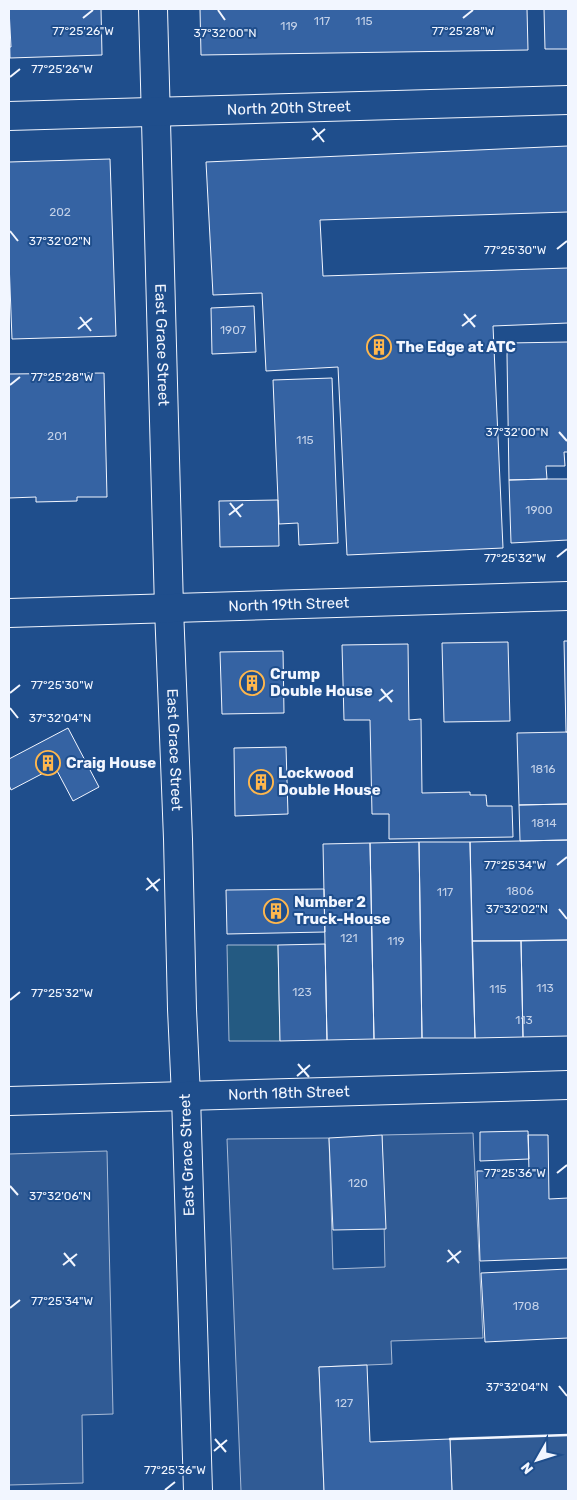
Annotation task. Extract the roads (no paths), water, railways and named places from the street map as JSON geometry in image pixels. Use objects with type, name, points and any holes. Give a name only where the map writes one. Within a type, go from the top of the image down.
[{"type":"street","name":"East Grace Street","points":[[153,9],[169,608],[198,1491]]},
{"type":"street","name":"North 20th Street","points":[[9,116],[568,100]]},
{"type":"street","name":"North 19th Street","points":[[9,613],[568,596]]},
{"type":"street","name":"North 18th Street","points":[[9,1101],[568,1085]]},
{"type":"place","name":"The Edge at ATC","points":[[379,347]]},
{"type":"place","name":"Crump Double House","points":[[252,683]]},
{"type":"place","name":"Craig House","points":[[48,763]]},
{"type":"place","name":"Lockwood Double House","points":[[261,782]]},
{"type":"place","name":"Number 2 Truck-House","points":[[276,911]]}]
